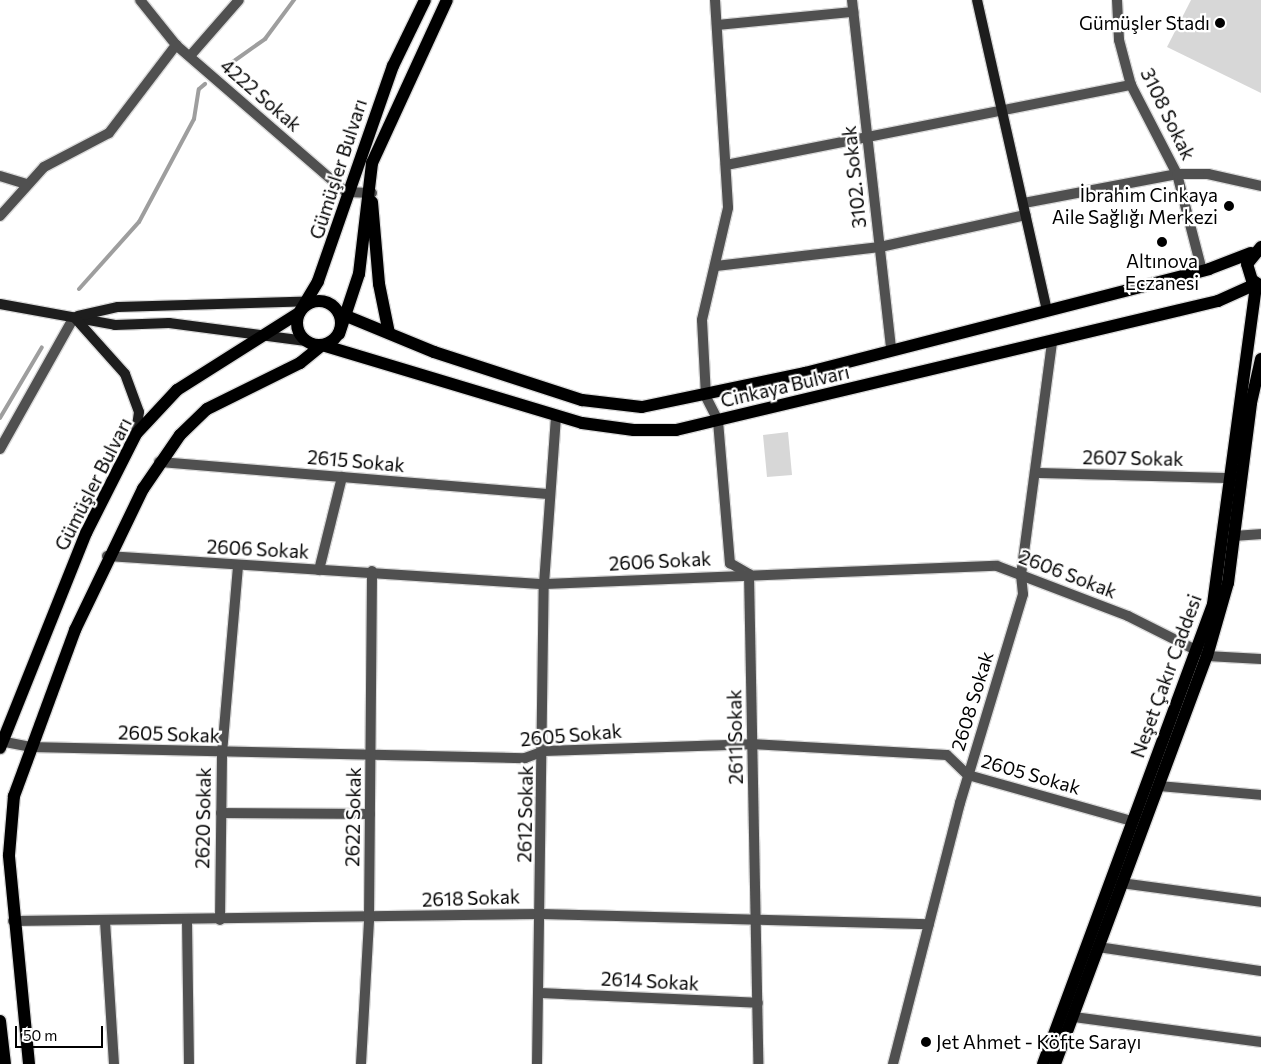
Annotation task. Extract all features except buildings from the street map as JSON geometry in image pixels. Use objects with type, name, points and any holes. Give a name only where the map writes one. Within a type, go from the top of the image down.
[{"type":"main road","name":"Gümüşler Bulvarı","points":[[1,744],[86,532],[136,434],[177,390],[230,353],[270,335],[299,313],[312,300],[327,260],[346,192],[393,66],[425,0]]},
{"type":"main road","name":"Gümüşler Bulvarı","points":[[322,345],[338,334],[358,274],[372,163],[447,0]]},
{"type":"main road","points":[[369,194],[379,284],[389,333]]},
{"type":"main road","points":[[1256,250],[1247,270],[1259,285]]},
{"type":"main road","name":"Cinkaya Bulvarı","points":[[343,315],[389,333],[582,400],[642,407],[706,397],[1202,271],[1256,250]]},
{"type":"main road","name":"Cinkaya Bulvarı","points":[[322,345],[556,416],[634,430],[676,430],[1218,301],[1259,285]]},
{"type":"main road","name":"Neşet Çakır Caddesi","points":[[1043,1064],[1132,821],[1203,653],[1221,566],[1231,478],[1259,285]]},
{"type":"main road","points":[[312,300],[326,302],[343,315]]},
{"type":"main road","points":[[299,313],[297,328],[306,341],[322,345]]},
{"type":"main road","points":[[29,1064],[13,921],[9,855],[12,816],[30,747],[107,556],[159,462],[207,409],[300,363],[322,345]]},
{"type":"main road","name":"Neşet Çakır Caddesi","points":[[1056,1064],[1121,883],[1159,786],[1203,653],[1235,536],[1250,403],[1261,358]]},
{"type":"main road","points":[[0,1021],[5,1064]]},
{"type":"street","name":"4222 Sokak","points":[[140,0],[176,45],[346,192]]},
{"type":"street","points":[[190,56],[239,0]]},
{"type":"street","points":[[715,0],[728,208],[702,320],[706,397],[718,421],[730,563],[749,574]]},
{"type":"street","name":"3102. Sokak","points":[[852,0],[891,350]]},
{"type":"street","points":[[977,0],[1047,310]]},
{"type":"street","name":"3108 Sokak","points":[[1117,0],[1119,40],[1131,85],[1177,174],[1202,271]]},
{"type":"street","points":[[717,25],[853,12]]},
{"type":"street","points":[[0,216],[26,184],[59,157],[109,133],[176,45]]},
{"type":"street","points":[[726,165],[867,134],[1003,112],[1131,85]]},
{"type":"street","points":[[1024,203],[1177,174],[1208,174],[1261,186]]},
{"type":"street","points":[[0,176],[26,184]]},
{"type":"street","points":[[346,192],[369,194]]},
{"type":"street","points":[[716,266],[880,247],[1026,215]]},
{"type":"street","points":[[0,449],[74,317],[118,307],[312,300]]},
{"type":"street","points":[[0,304],[115,325],[169,323],[306,341]]},
{"type":"street","points":[[74,317],[126,374],[139,412],[136,434]]},
{"type":"street","name":"2608 Sokak","points":[[893,1064],[968,775],[1023,594],[1021,575],[1052,342]]},
{"type":"street","name":"2612 Sokak","points":[[538,1064],[544,751],[544,584],[556,416]]},
{"type":"street","name":"2615 Sokak","points":[[159,462],[550,494]]},
{"type":"street","name":"2607 Sokak","points":[[1035,473],[1231,478]]},
{"type":"street","points":[[318,570],[342,477]]},
{"type":"street","points":[[1235,536],[1261,534]]},
{"type":"street","name":"2606 Sokak","points":[[107,556],[238,568],[372,571],[544,584],[749,574],[997,566],[1128,616],[1203,653]]},
{"type":"street","name":"2620 Sokak","points":[[220,920],[222,753],[238,568]]},
{"type":"street","name":"2622 Sokak","points":[[362,1064],[369,919],[372,571]]},
{"type":"street","name":"2611 Sokak","points":[[749,574],[751,744],[758,916],[758,1064]]},
{"type":"street","points":[[1203,653],[1261,659]]},
{"type":"street","name":"2605 Sokak","points":[[1,744],[30,747],[222,753],[525,758],[544,751],[751,744],[947,755],[968,775],[1132,821]]},
{"type":"street","points":[[1159,786],[1261,795]]},
{"type":"street","points":[[221,812],[370,814]]},
{"type":"street","points":[[1121,883],[1261,902]]},
{"type":"street","name":"2618 Sokak","points":[[13,921],[369,919],[541,914],[758,916],[930,924]]},
{"type":"street","points":[[105,921],[114,1064]]},
{"type":"street","points":[[187,921],[189,1064]]},
{"type":"street","points":[[1098,947],[1261,971]]},
{"type":"street","name":"2614 Sokak","points":[[540,993],[758,1003]]},
{"type":"street","points":[[1074,1017],[1261,1042]]},
{"type":"shaded area","name":"Gümüşler Stadı","points":[[1191,0],[1261,0],[1261,93],[1167,47]]},
{"type":"shaded area","points":[[788,432],[792,475],[767,477],[763,435]]},
{"type":"waterway","points":[[227,66],[265,39],[294,0]]},
{"type":"waterway","points":[[79,289],[139,222],[194,119],[199,89],[205,84]]},
{"type":"waterway","points":[[0,418],[42,347]]},
{"type":"place","name":"Gümüşler Stadı","points":[[1220,23]]},
{"type":"place","name":"İbrahim Cinkaya Aile Sağlığı Merkezi","points":[[1229,206]]},
{"type":"place","name":"Altınova Eczanesi","points":[[1162,242]]},
{"type":"place","name":"Jet Ahmet - Köfte Sarayı","points":[[926,1042]]}]
